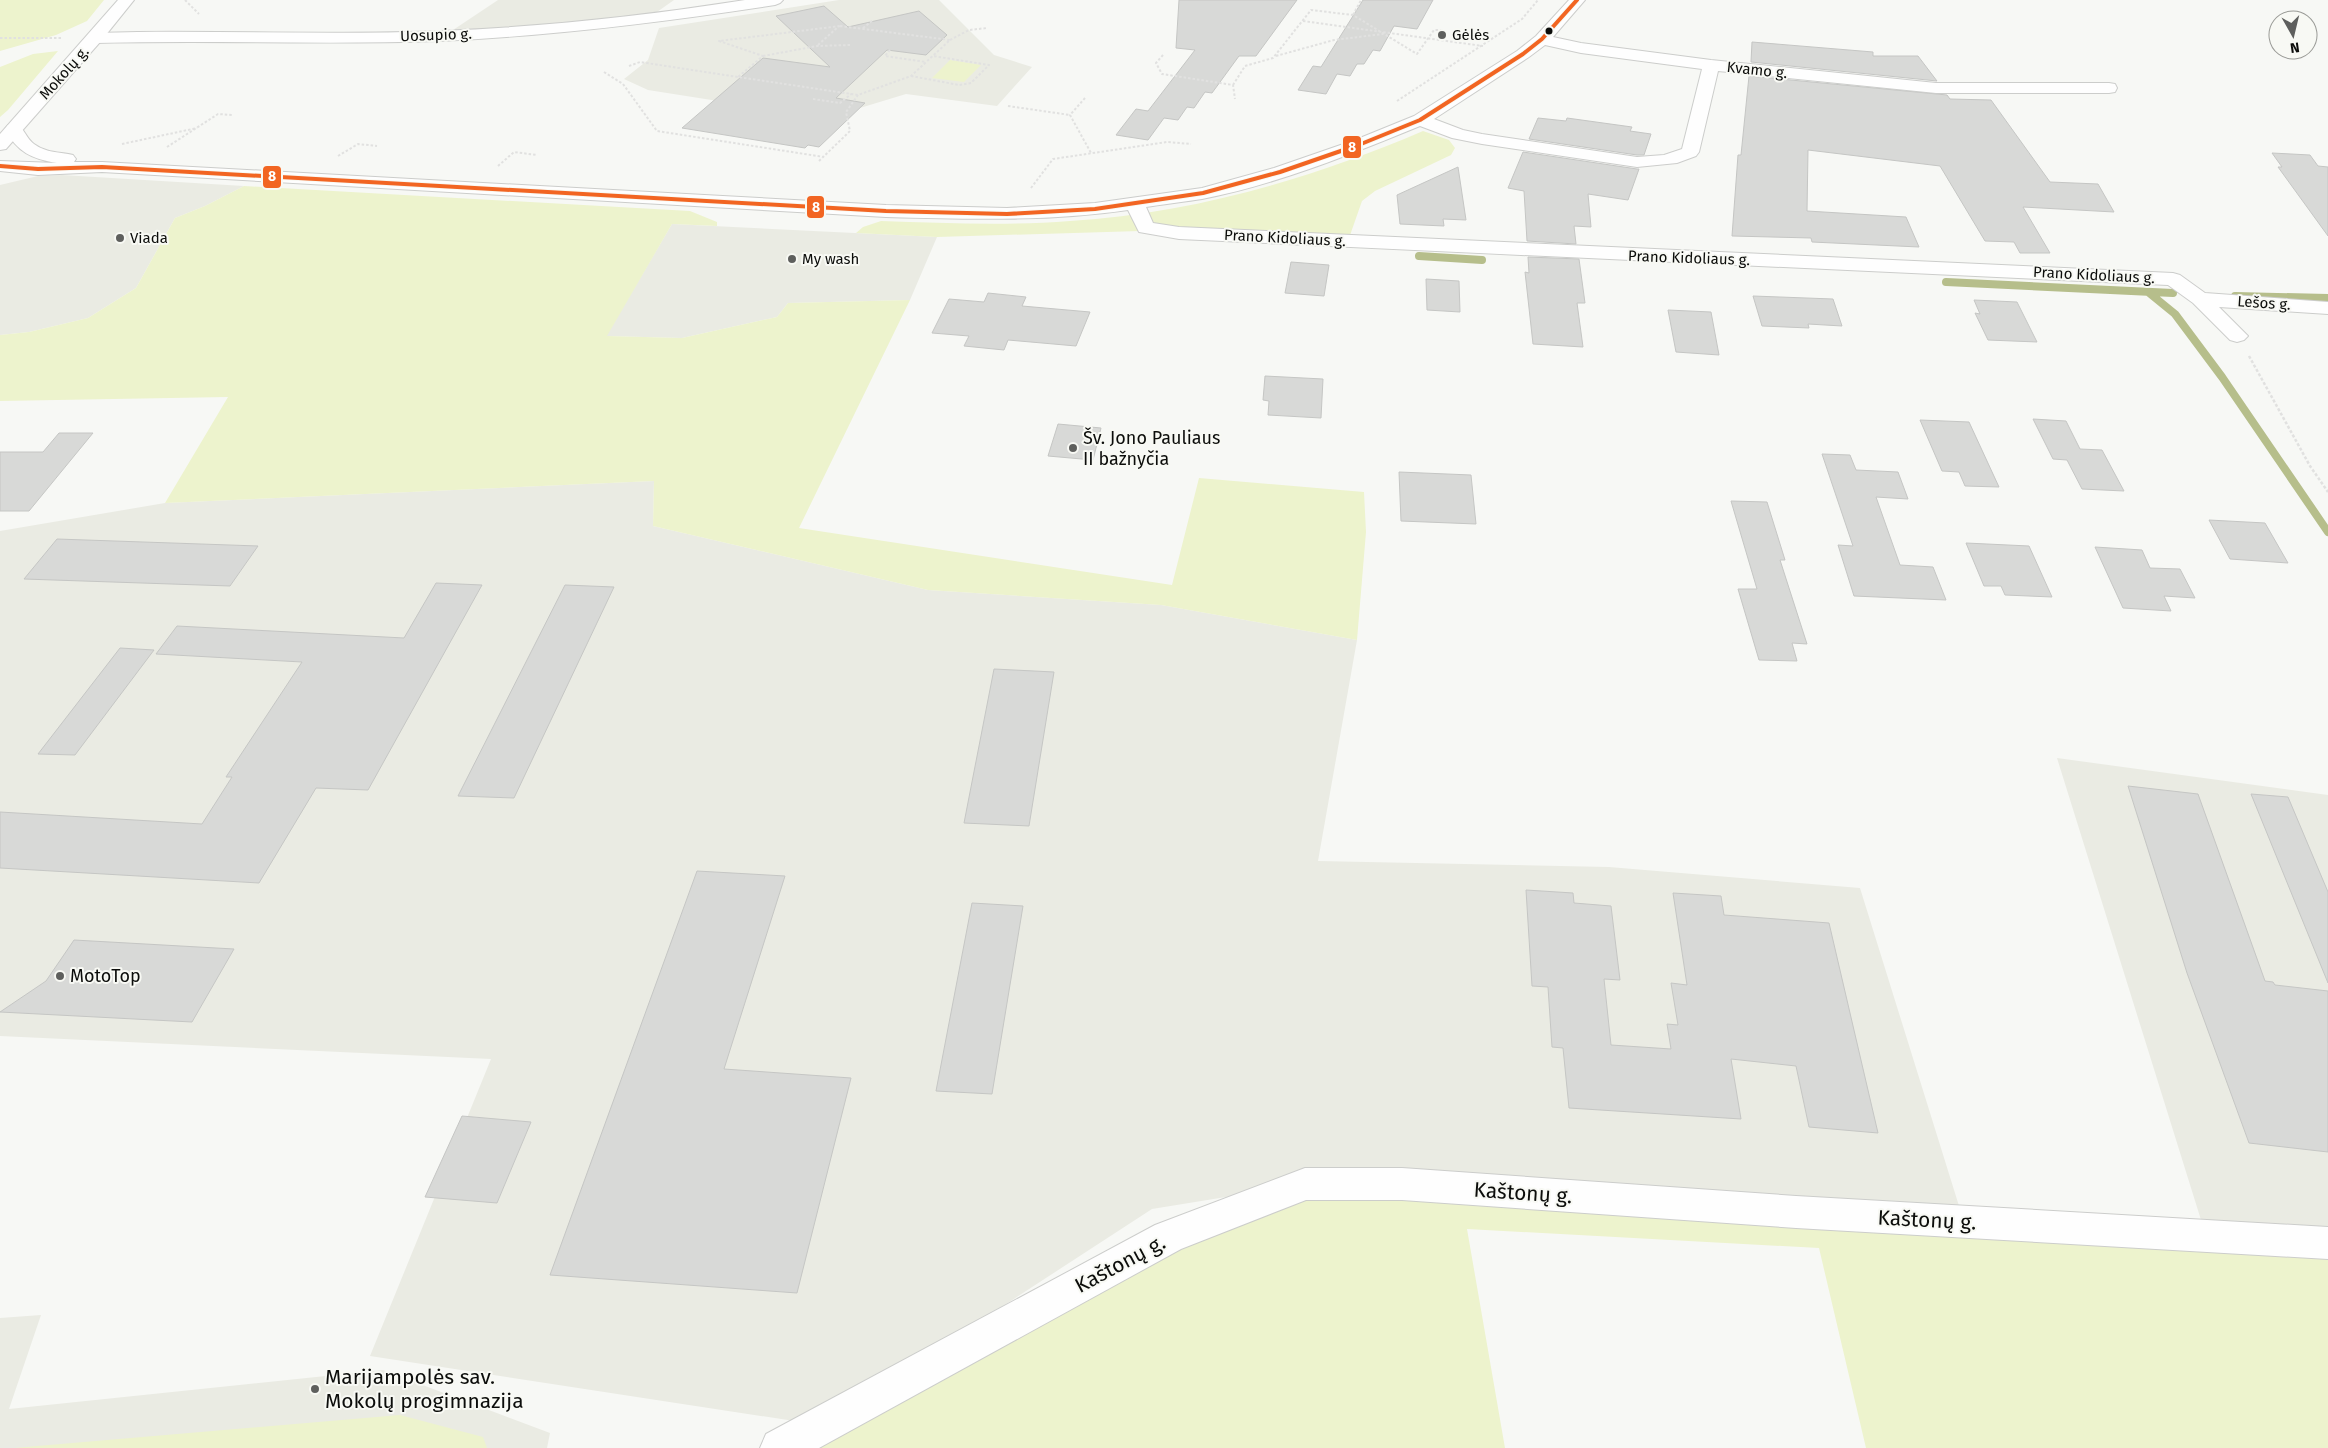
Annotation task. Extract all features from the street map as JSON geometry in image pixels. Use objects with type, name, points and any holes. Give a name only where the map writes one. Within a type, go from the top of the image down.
[{"type":"street","name":"Mokolų g.","points":[[0,145],[95,38],[126,0]]},
{"type":"street","name":"Uosupio g.","points":[[95,38],[406,37],[534,31],[621,23],[775,0]]},
{"type":"street","points":[[0,162],[102,166],[895,212],[1007,214],[1135,205],[1203,193],[1280,172],[1360,144],[1420,120],[1500,70],[1542,39],[1577,0]]},
{"type":"street","points":[[1542,39],[1581,48],[1711,65]]},
{"type":"street","name":"Kvamo g.","points":[[1420,120],[1458,134],[1482,139],[1637,162],[1677,160],[1690,152],[1711,65],[1936,88],[2109,88]]},
{"type":"street","points":[[14,129],[20,143],[44,163]]},
{"type":"street","points":[[0,166],[44,163]]},
{"type":"street","points":[[0,180],[44,163]]},
{"type":"street","name":"Prano Kidoliaus g.","points":[[1135,205],[1146,228],[1179,233],[2173,279],[2200,299],[2237,336]]},
{"type":"street","name":"Lešos g.","points":[[2200,299],[2328,308]]},
{"type":"street","name":"Kaštonų g.","points":[[780,1448],[1168,1237],[1305,1184],[1402,1184],[1796,1212],[2328,1243]]},
{"type":"path","points":[[1353,15],[1361,0]]},
{"type":"path","points":[[1390,106],[1484,46],[1522,19],[1538,0]]},
{"type":"path","points":[[1275,56],[1311,10],[1353,15],[1417,54],[1434,30],[1444,30]]},
{"type":"path","points":[[863,29],[873,20]]},
{"type":"path","points":[[1303,21],[1484,46]]},
{"type":"path","points":[[817,46],[840,26]]},
{"type":"path","points":[[850,45],[817,46],[763,56],[719,41],[840,26],[950,40]]},
{"type":"path","points":[[629,66],[640,62],[858,95],[911,76],[950,40],[969,30],[986,28]]},
{"type":"path","points":[[1235,99],[1233,85],[1245,66],[1334,40],[1383,34]]},
{"type":"path","points":[[0,38],[63,38]]},
{"type":"path","points":[[890,50],[885,56],[927,62]]},
{"type":"path","points":[[1163,55],[1156,64],[1162,74],[1233,85]]},
{"type":"path","points":[[738,77],[763,56]]},
{"type":"path","points":[[911,76],[959,85],[971,84],[988,65],[933,56]]},
{"type":"path","points":[[604,72],[623,84],[656,131],[824,156]]},
{"type":"path","points":[[813,98],[840,103],[851,94]]},
{"type":"path","points":[[819,161],[850,131],[846,112],[858,95]]},
{"type":"path","points":[[1070,115],[1085,98]]},
{"type":"path","points":[[1008,106],[1070,115]]},
{"type":"path","points":[[172,151],[162,150],[218,114],[232,115]]},
{"type":"path","points":[[1070,115],[1091,153]]},
{"type":"path","points":[[126,148],[116,146],[197,128]]},
{"type":"path","points":[[1036,192],[1027,193],[1053,159],[1167,142],[1191,144]]},
{"type":"path","points":[[331,160],[358,144],[377,146]]},
{"type":"path","points":[[504,170],[494,170],[514,152],[537,155]]},
{"type":"path","points":[[2237,336],[2310,466],[2328,492]]},
{"type":"shaded area","points":[[498,0],[674,0],[657,12],[611,19],[520,28],[453,30]]},
{"type":"shaded area","points":[[839,0],[939,0],[994,55],[1032,67],[997,106],[906,94],[827,118],[648,90],[624,79],[648,60],[659,28]]},
{"type":"shaded area","points":[[62,175],[244,186],[205,206],[175,218],[136,288],[88,318],[29,332],[0,335],[0,185],[38,176]]},
{"type":"shaded area","points":[[672,224],[937,237],[910,300],[788,303],[777,317],[682,338],[606,336]]},
{"type":"shaded area","points":[[654,481],[653,526],[928,590],[1161,605],[1357,640],[1318,861],[1609,867],[1860,888],[1964,1222],[1305,1184],[1152,1209],[820,1425],[370,1356],[491,1059],[0,1036],[0,531],[165,503]]},
{"type":"shaded area","points":[[2057,758],[2328,795],[2328,1243],[2206,1236]]},
{"type":"shaded area","name":"Marijampolės sav. Mokolų progimnazija","points":[[41,1315],[9,1409],[383,1370],[550,1433],[547,1448],[0,1448],[0,1318]]},
{"type":"green space","points":[[0,0],[104,0],[87,21],[56,35],[0,51]]},
{"type":"green space","points":[[58,51],[0,117],[0,67],[33,54]]},
{"type":"green space","points":[[950,60],[981,65],[964,82],[932,78]]},
{"type":"green space","points":[[1423,131],[1449,140],[1455,148],[1451,155],[1375,191],[1362,201],[1348,241],[1140,231],[937,237],[856,233],[863,227],[881,221],[976,224],[1046,223],[1116,217],[1206,202],[1251,191],[1338,164]]},
{"type":"green space","points":[[244,186],[690,211],[717,222],[717,226],[672,224],[607,336],[682,338],[777,317],[788,303],[910,300],[799,528],[1172,585],[1199,478],[1364,492],[1366,532],[1357,640],[1161,605],[928,590],[653,526],[654,481],[165,503],[228,397],[0,401],[0,335],[29,332],[88,318],[136,288],[175,218],[205,206]]},
{"type":"green space","points":[[1305,1184],[2328,1243],[2328,1448],[1866,1448],[1819,1248],[1467,1229],[1505,1448],[780,1448]]},
{"type":"green space","points":[[400,1415],[483,1437],[487,1448],[14,1448]]},
{"type":"building","points":[[1179,0],[1297,0],[1256,56],[1239,56],[1212,93],[1205,92],[1194,108],[1187,107],[1178,120],[1164,118],[1148,140],[1116,135],[1136,109],[1148,111],[1195,50],[1176,48]]},
{"type":"building","points":[[1363,0],[1433,0],[1417,29],[1394,26],[1380,51],[1373,50],[1364,64],[1357,64],[1350,76],[1337,74],[1326,94],[1298,90],[1313,66],[1321,67]]},
{"type":"building","points":[[824,6],[848,27],[919,11],[947,35],[926,55],[887,50],[836,98],[865,103],[819,147],[808,145],[805,148],[682,128],[763,58],[830,67],[776,16]]},
{"type":"building","points":[[1752,42],[1873,52],[1873,56],[1918,56],[1937,81],[1751,62]]},
{"type":"building","points":[[1749,76],[1947,95],[1950,99],[1991,100],[2050,182],[2098,184],[2114,212],[2023,207],[2050,253],[2020,253],[2014,242],[1985,241],[1940,166],[1808,150],[1807,211],[1906,217],[1919,247],[1812,242],[1811,238],[1732,236],[1738,155],[1741,155]]},
{"type":"building","points":[[1538,118],[1566,121],[1567,118],[1632,127],[1630,131],[1651,134],[1644,155],[1529,139]]},
{"type":"building","points":[[1523,152],[1639,169],[1628,200],[1588,194],[1591,227],[1574,226],[1576,244],[1527,241],[1524,191],[1508,188]]},
{"type":"building","points":[[2272,153],[2310,155],[2318,166],[2328,167],[2328,236],[2278,167],[2282,167]]},
{"type":"building","points":[[1458,167],[1466,220],[1443,219],[1444,226],[1400,224],[1397,195]]},
{"type":"building","points":[[1528,257],[1579,259],[1585,303],[1577,303],[1583,347],[1533,344],[1525,272],[1529,273]]},
{"type":"building","points":[[1291,262],[1329,265],[1324,296],[1285,293]]},
{"type":"building","points":[[1426,279],[1459,281],[1460,312],[1427,310]]},
{"type":"building","points":[[988,293],[1026,297],[1022,306],[1090,312],[1076,346],[1008,340],[1004,350],[964,346],[969,336],[932,333],[949,299],[984,302]]},
{"type":"building","points":[[1753,296],[1833,299],[1842,326],[1808,324],[1809,328],[1762,326]]},
{"type":"building","points":[[1974,300],[2017,302],[2037,342],[1988,340],[1975,313],[1980,314]]},
{"type":"building","points":[[1668,310],[1711,312],[1719,355],[1676,352]]},
{"type":"building","points":[[1265,376],[1323,379],[1321,418],[1268,415],[1269,401],[1263,400]]},
{"type":"building","points":[[2033,419],[2066,421],[2080,449],[2102,450],[2124,491],[2082,489],[2067,460],[2053,459]]},
{"type":"building","points":[[1920,420],[1969,422],[1999,487],[1965,486],[1959,472],[1942,471]]},
{"type":"building","name":"Šv. Jono Pauliaus II bažnyčia","points":[[1058,424],[1101,428],[1093,460],[1048,456]]},
{"type":"building","points":[[59,433],[93,433],[29,511],[0,511],[0,452],[43,452]]},
{"type":"building","points":[[1822,454],[1850,455],[1856,470],[1898,472],[1908,499],[1876,497],[1900,565],[1933,567],[1946,600],[1854,596],[1838,545],[1853,546]]},
{"type":"building","points":[[1399,472],[1471,475],[1476,524],[1401,521]]},
{"type":"building","points":[[1731,501],[1767,502],[1785,560],[1780,560],[1807,644],[1792,643],[1797,661],[1759,660],[1738,589],[1757,589]]},
{"type":"building","points":[[2209,520],[2265,523],[2288,563],[2230,559]]},
{"type":"building","points":[[57,539],[258,546],[230,586],[24,579]]},
{"type":"building","points":[[1966,543],[2029,546],[2052,597],[2005,595],[2001,586],[1984,586]]},
{"type":"building","points":[[2095,547],[2142,550],[2150,568],[2180,569],[2195,598],[2164,596],[2171,611],[2123,608]]},
{"type":"building","points":[[436,583],[482,585],[368,790],[316,788],[259,883],[0,868],[0,812],[202,824],[232,777],[226,777],[302,662],[156,654],[177,626],[404,638]]},
{"type":"building","points":[[565,585],[614,587],[514,798],[458,796]]},
{"type":"building","points":[[120,648],[154,650],[75,755],[38,754]]},
{"type":"building","points":[[994,669],[1054,672],[1029,826],[964,823]]},
{"type":"building","points":[[2128,786],[2198,794],[2265,981],[2273,982],[2275,985],[2328,991],[2328,1152],[2249,1143],[2187,973]]},
{"type":"building","points":[[2251,794],[2288,797],[2328,892],[2328,983]]},
{"type":"building","points":[[697,871],[785,876],[724,1069],[851,1078],[797,1293],[550,1275]]},
{"type":"building","points":[[1526,890],[1573,893],[1574,903],[1611,906],[1620,980],[1604,979],[1611,1045],[1671,1049],[1667,1024],[1678,1025],[1671,983],[1687,985],[1673,893],[1721,896],[1724,915],[1829,923],[1878,1133],[1809,1127],[1796,1066],[1731,1059],[1741,1119],[1569,1108],[1563,1048],[1552,1047],[1548,987],[1532,986]]},
{"type":"building","points":[[972,903],[1023,906],[992,1094],[936,1091]]},
{"type":"building","points":[[74,940],[234,949],[192,1022],[0,1012],[46,981]]},
{"type":"building","points":[[462,1116],[531,1122],[497,1203],[425,1197]]},
{"type":"waterway","points":[[1419,256],[1482,260]]},
{"type":"waterway","points":[[1946,282],[2173,293]]},
{"type":"waterway","points":[[2148,292],[2175,314],[2222,377],[2328,532]]},
{"type":"waterway","points":[[2235,296],[2328,298]]},
{"type":"transit line","name":"8","points":[[0,166],[38,169],[102,167],[886,211],[1007,214],[1095,209],[1203,193],[1280,172],[1361,144],[1420,120],[1523,54],[1542,39],[1577,0]]},
{"type":"place","name":"Gėlės","points":[[1442,35]]},
{"type":"place","name":"Viada","points":[[120,238]]},
{"type":"place","name":"My wash","points":[[792,259]]},
{"type":"place","name":"Šv. Jono Pauliaus II bažnyčia","points":[[1073,448]]},
{"type":"place","name":"MotoTop","points":[[60,976]]},
{"type":"place","name":"Marijampolės sav. Mokolų progimnazija","points":[[315,1389]]}]
